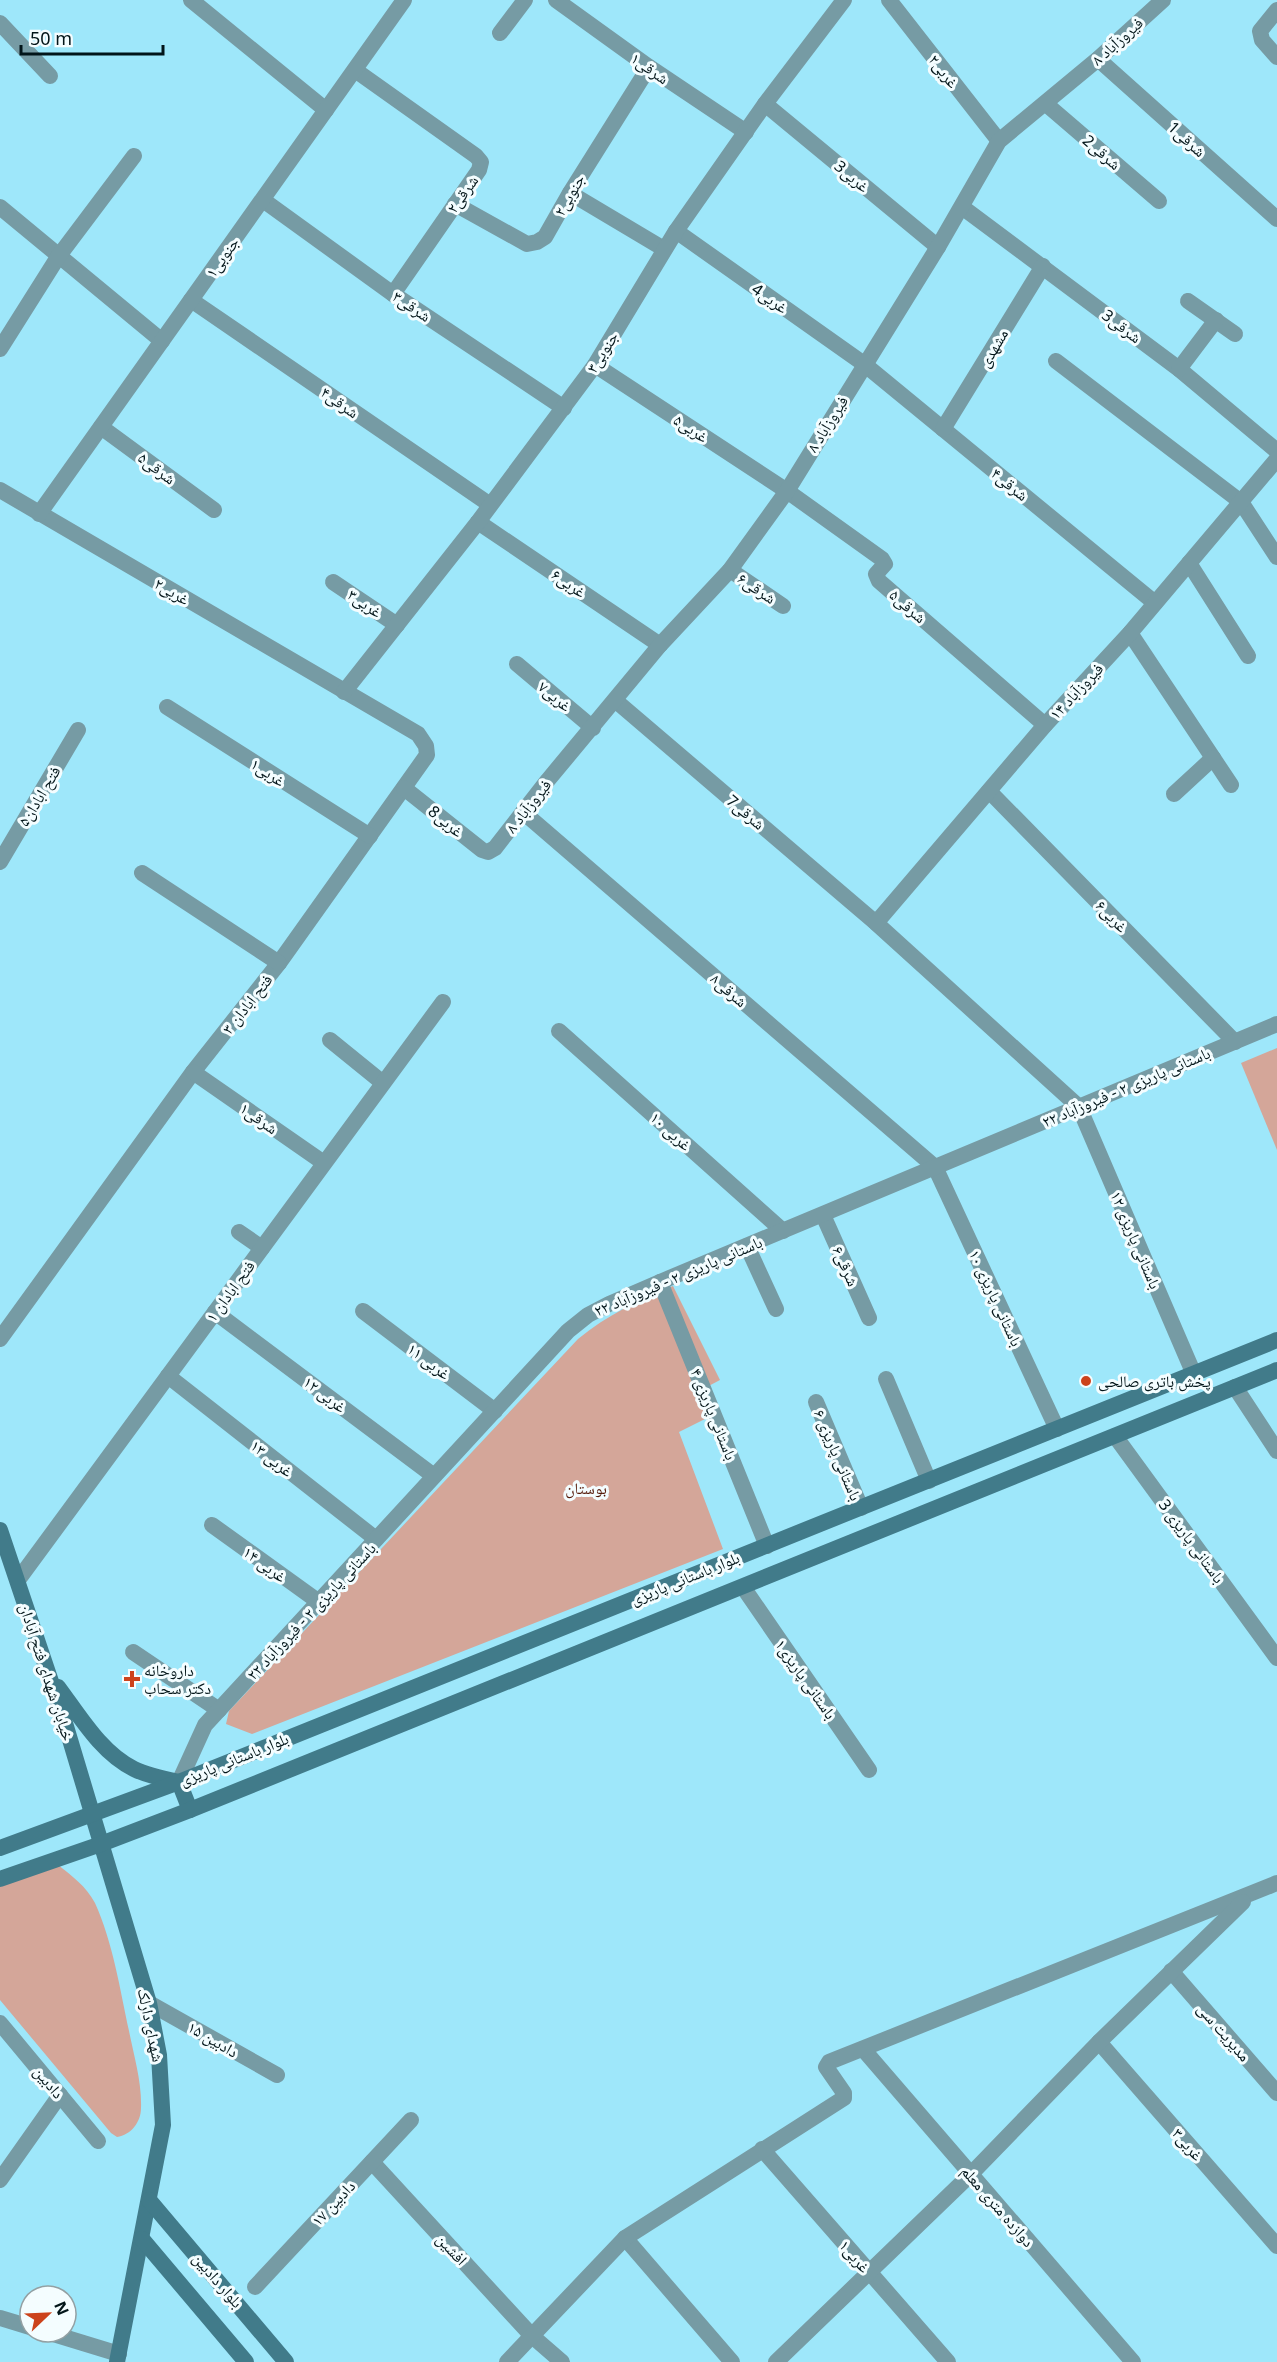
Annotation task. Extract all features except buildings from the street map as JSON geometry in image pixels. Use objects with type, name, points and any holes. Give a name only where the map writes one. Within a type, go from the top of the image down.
[{"type":"main road","name":"بلوار باستانی پاریزی","points":[[0,1848],[179,1782],[1277,1340]]},
{"type":"main road","name":"بلوار باستانی پاریزی","points":[[0,1879],[190,1810],[1277,1370]]},
{"type":"main road","name":"خیابان شهدای فتح آبادان","points":[[0,1530],[92,1815]]},
{"type":"main road","points":[[48,1674],[102,1744],[133,1769],[151,1776],[179,1782],[190,1810]]},
{"type":"main road","name":"شهدای دارلک","points":[[92,1815],[149,2002],[159,2055],[164,2125],[118,2358]]},
{"type":"main road","name":"بلوار دادبین","points":[[149,2200],[286,2362]]},
{"type":"main road","name":"بلوار دادبین","points":[[142,2239],[246,2362]]},
{"type":"street","points":[[191,0],[326,110]]},
{"type":"street","name":"جنوبی۱","points":[[39,514],[405,0]]},
{"type":"street","points":[[500,33],[525,0]]},
{"type":"street","name":"شرقی۱","points":[[556,0],[649,67],[746,132]]},
{"type":"street","name":"جنوبی۳","points":[[344,692],[478,522],[489,504],[564,408],[595,365],[676,231],[765,104],[844,0]]},
{"type":"street","name":"غربی۲","points":[[889,0],[999,141]]},
{"type":"street","name":"فیروزآباد ۸","points":[[489,852],[495,848],[660,645],[730,570],[787,491],[938,247],[999,141],[1046,104],[1163,0]]},
{"type":"street","points":[[1277,10],[1260,31],[1262,40],[1277,57]]},
{"type":"street","points":[[0,23],[50,76]]},
{"type":"street","name":"شرقی1","points":[[1098,59],[1277,219]]},
{"type":"street","name":"جنوبی۲","points":[[455,204],[527,244],[545,237],[649,67]]},
{"type":"street","name":"شرقی۲","points":[[355,70],[476,156],[481,162],[479,170],[393,294]]},
{"type":"street","name":"غربی3","points":[[765,104],[938,247]]},
{"type":"street","name":"شرقی2","points":[[1046,104],[1159,201]]},
{"type":"street","points":[[0,349],[58,257],[134,156]]},
{"type":"street","points":[[570,193],[664,249]]},
{"type":"street","name":"شرقی۳","points":[[263,200],[393,294],[564,408]]},
{"type":"street","points":[[0,207],[162,341]]},
{"type":"street","name":"شرقی3","points":[[962,207],[1179,369],[1277,451]]},
{"type":"street","name":"غربی4","points":[[676,231],[864,364]]},
{"type":"street","name":"مشهدی","points":[[943,429],[1043,266]]},
{"type":"street","name":"شرقی۴","points":[[191,300],[489,504]]},
{"type":"street","points":[[1188,301],[1235,334]]},
{"type":"street","points":[[1179,369],[1216,320]]},
{"type":"street","points":[[1056,361],[1241,502],[1277,557]]},
{"type":"street","name":"شرقی۴","points":[[864,364],[1155,603]]},
{"type":"street","name":"غربی۵","points":[[595,365],[787,491]]},
{"type":"street","name":"شرقی۵","points":[[101,427],[213,510]]},
{"type":"street","name":"فیروزآباد ۱۴","points":[[876,923],[1045,725],[1130,633],[1277,459]]},
{"type":"street","name":"غربی۲","points":[[0,490],[344,692]]},
{"type":"street","name":"شرقی۵","points":[[787,491],[882,559],[885,564],[876,574],[879,581],[1045,725]]},
{"type":"street","name":"غربی۶","points":[[478,522],[660,645]]},
{"type":"street","points":[[1189,563],[1248,656]]},
{"type":"street","name":"شرقی۶","points":[[730,570],[783,606]]},
{"type":"street","name":"غربی۳","points":[[333,582],[397,625]]},
{"type":"street","points":[[1130,633],[1231,785]]},
{"type":"street","name":"غربی۷","points":[[517,664],[593,728]]},
{"type":"street","name":"فتح ابادان ۳","points":[[0,1339],[193,1072],[279,963],[427,755],[426,746],[418,734],[344,692]]},
{"type":"street","name":"شرقی7","points":[[616,701],[876,923],[1079,1107]]},
{"type":"street","name":"غربی۱","points":[[167,707],[370,836]]},
{"type":"street","name":"فتح ابادان۵","points":[[0,862],[78,729]]},
{"type":"street","points":[[1174,794],[1213,758]]},
{"type":"street","name":"غربی8","points":[[404,788],[482,850],[489,852]]},
{"type":"street","name":"غربی۶","points":[[990,791],[1235,1042]]},
{"type":"street","name":"شرقی۸","points":[[523,812],[935,1167]]},
{"type":"street","points":[[142,873],[279,963]]},
{"type":"street","name":"فتح ابادان ۱","points":[[18,1580],[443,1002]]},
{"type":"street","name":"باستانی پاریزی ۲ - فیروزآباد ۲۲","points":[[179,1782],[205,1725],[568,1331],[581,1320],[609,1304],[660,1282],[1277,1024]]},
{"type":"street","name":"غربی ۱۰","points":[[560,1031],[783,1231]]},
{"type":"street","points":[[330,1040],[383,1083]]},
{"type":"street","name":"شرقی۱","points":[[193,1072],[324,1163]]},
{"type":"street","name":"باستانی پاریزی ۱۲","points":[[1079,1107],[1193,1372]]},
{"type":"street","name":"باستانی پاریزی ۱۰","points":[[935,1167],[1057,1429]]},
{"type":"street","name":"شرقی۶","points":[[823,1215],[869,1318]]},
{"type":"street","points":[[239,1232],[262,1248]]},
{"type":"street","points":[[747,1246],[776,1309]]},
{"type":"street","name":"باستانی پاریزی ۴","points":[[660,1282],[767,1546]]},
{"type":"street","name":"غربی ۱۱","points":[[363,1311],[495,1411]]},
{"type":"street","name":"غربی ۱۲","points":[[215,1312],[434,1476]]},
{"type":"street","name":"غربی ۱۳","points":[[168,1376],[376,1539]]},
{"type":"street","points":[[886,1378],[929,1480]]},
{"type":"street","points":[[1235,1387],[1277,1451]]},
{"type":"street","name":"باستانی پاریزی ۶","points":[[816,1402],[861,1508]]},
{"type":"street","name":"باستانی پاریزی 3","points":[[1114,1436],[1274,1649]]},
{"type":"street","name":"غربی ۱۴","points":[[212,1525],[319,1602]]},
{"type":"street","name":"باستانی پاریزی۱","points":[[743,1587],[869,1770]]},
{"type":"street","points":[[133,1652],[219,1710]]},
{"type":"street","points":[[507,2362],[625,2238],[844,2098],[844,2093],[826,2067],[829,2062],[1277,1883]]},
{"type":"street","points":[[776,2362],[971,2174],[1099,2042],[1250,1895]]},
{"type":"street","name":"مدیریت سی","points":[[1172,1971],[1277,2093]]},
{"type":"street","name":"دادبین ۱۵","points":[[149,2002],[277,2075]]},
{"type":"street","name":"دادبین","points":[[0,2023],[98,2141]]},
{"type":"street","name":"غربی۳","points":[[1099,2042],[1277,2246]]},
{"type":"street","name":"دوازده متری معلم","points":[[863,2049],[1133,2362]]},
{"type":"street","points":[[0,2180],[60,2095]]},
{"type":"street","name":"دادبین ۱۷","points":[[255,2287],[411,2120]]},
{"type":"street","name":"غربی۱","points":[[762,2149],[948,2362]]},
{"type":"street","name":"افشین","points":[[372,2162],[532,2336],[562,2362]]},
{"type":"street","points":[[625,2238],[732,2362]]},
{"type":"street","points":[[0,2318],[18,2323]]},
{"type":"street","points":[[78,2343],[118,2358]]},
{"type":"green space","points":[[1277,1048],[1277,1150],[1241,1063]]},
{"type":"green space","name":"بوستان","points":[[673,1286],[720,1380],[701,1390],[711,1416],[679,1432],[723,1549],[252,1734],[226,1724],[229,1711],[578,1339],[624,1309]]},
{"type":"green space","points":[[57,1864],[83,1886],[95,1903],[107,1934],[119,1983],[141,2099],[139,2118],[134,2127],[122,2136],[117,2137],[111,2133],[0,2000],[0,1884]]},
{"type":"place","name":"پخش باتری صالحی","points":[[1086,1381]]},
{"type":"place","name":"داروخانه دکتر سحاب","points":[[132,1679]]}]
